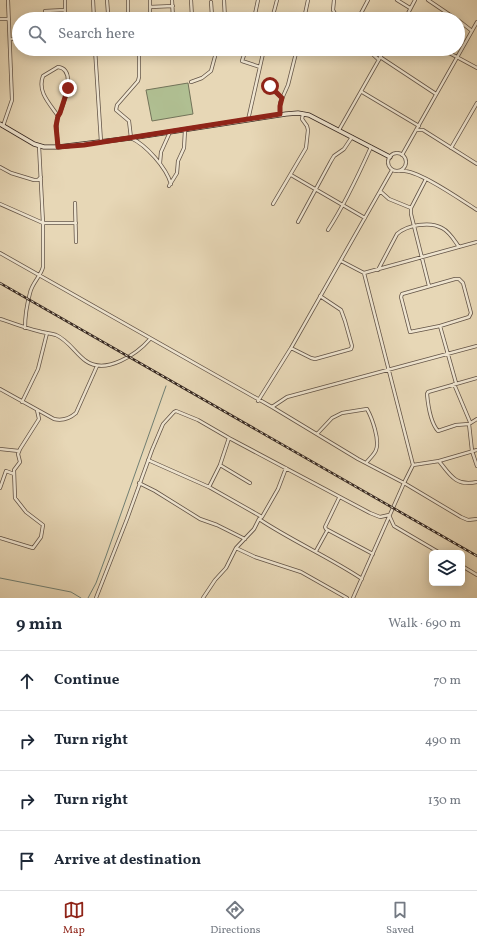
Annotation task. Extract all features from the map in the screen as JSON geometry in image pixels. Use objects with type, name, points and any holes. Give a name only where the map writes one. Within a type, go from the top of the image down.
[{"type":"street","points":[[8,0],[12,100],[2,125],[39,146],[58,147],[101,142],[280,114],[303,113],[317,118],[390,157]]},
{"type":"street","points":[[45,11],[65,10],[65,0]]},
{"type":"street","points":[[93,0],[94,12]]},
{"type":"street","points":[[107,0],[108,12]]},
{"type":"street","points":[[128,0],[128,12]]},
{"type":"street","points":[[150,0],[150,12]]},
{"type":"street","points":[[172,0],[173,12]]},
{"type":"street","points":[[191,0],[192,12]]},
{"type":"street","points":[[224,0],[225,12]]},
{"type":"street","points":[[255,12],[258,0]]},
{"type":"street","points":[[274,12],[277,0]]},
{"type":"street","points":[[305,12],[308,0]]},
{"type":"street","points":[[333,12],[332,10],[334,0]]},
{"type":"street","points":[[362,12],[368,0]]},
{"type":"street","points":[[397,0],[410,8]]},
{"type":"street","points":[[408,12],[415,0]]},
{"type":"street","points":[[428,0],[445,12]]},
{"type":"street","points":[[211,2],[212,12]]},
{"type":"street","points":[[150,7],[173,6]]},
{"type":"street","points":[[0,19],[8,19]]},
{"type":"street","points":[[465,44],[477,22]]},
{"type":"street","points":[[465,26],[472,31]]},
{"type":"street","points":[[95,56],[101,142]]},
{"type":"street","points":[[130,138],[129,121],[116,110],[116,108],[138,81],[139,56]]},
{"type":"street","points":[[191,82],[202,78],[211,71],[215,56]]},
{"type":"street","points":[[244,56],[242,61],[260,67]]},
{"type":"street","points":[[248,120],[262,56]]},
{"type":"street","points":[[280,114],[282,98],[288,85],[295,56]]},
{"type":"street","points":[[376,56],[436,94]]},
{"type":"street","points":[[339,130],[382,56]]},
{"type":"street","points":[[454,56],[477,68]]},
{"type":"street","points":[[402,155],[458,58]]},
{"type":"street","points":[[58,116],[43,95],[41,83],[43,76],[58,67],[63,68],[67,72],[68,88],[56,126],[58,147]]},
{"type":"street","points":[[267,85],[282,98]]},
{"type":"street","points":[[362,92],[419,125],[423,130],[477,164]]},
{"type":"street","points":[[451,148],[477,103]]},
{"type":"street","points":[[273,204],[307,145],[309,133],[307,126],[302,119],[303,113]]},
{"type":"street","points":[[130,138],[136,140],[160,164],[168,175],[170,185],[176,173],[178,161],[184,148],[185,129]]},
{"type":"street","points":[[416,130],[423,130]]},
{"type":"street","points":[[160,164],[161,152],[170,132]]},
{"type":"street","points":[[298,222],[334,156],[344,150],[352,137]]},
{"type":"street","points":[[25,328],[30,292],[42,272],[43,267],[43,223],[39,146]]},
{"type":"street","points":[[328,230],[343,206],[371,147]]},
{"type":"street","points":[[410,171],[402,155],[396,153],[390,157],[388,163],[392,170],[410,171],[477,210]]},
{"type":"street","points":[[400,171],[404,167],[405,162]]},
{"type":"street","points":[[0,167],[11,173],[34,180],[38,180],[41,177]]},
{"type":"street","points":[[258,401],[291,348],[392,170]]},
{"type":"street","points":[[291,175],[365,218]]},
{"type":"street","points":[[426,179],[411,208],[411,214],[423,257],[429,286]]},
{"type":"street","points":[[380,192],[389,199],[411,208]]},
{"type":"street","points":[[75,203],[76,242]]},
{"type":"street","points":[[0,204],[43,223],[76,224]]},
{"type":"street","points":[[377,270],[397,234],[401,231],[414,227],[428,224],[442,228],[453,238],[458,247]]},
{"type":"street","points":[[341,261],[364,273],[477,242]]},
{"type":"street","points":[[0,253],[258,401],[272,407],[461,517],[471,520],[477,518]]},
{"type":"street","points":[[353,598],[389,515],[413,465],[364,273]]},
{"type":"street","points":[[455,278],[459,279],[462,283],[471,313],[469,317],[440,326],[411,332],[405,318],[401,297],[402,294],[455,278]]},
{"type":"street","points":[[291,348],[315,359],[320,359],[351,349],[352,346],[346,321],[341,310],[320,296]]},
{"type":"street","points":[[0,319],[25,328],[56,335],[85,361],[97,366],[122,361],[150,339]]},
{"type":"street","points":[[440,326],[455,384],[470,423],[472,451],[477,466]]},
{"type":"street","points":[[22,402],[38,369],[46,333]]},
{"type":"street","points":[[272,407],[287,397],[390,371],[448,353],[477,346]]},
{"type":"street","points":[[0,389],[54,419],[62,420],[71,417],[76,413],[97,366]]},
{"type":"street","points":[[477,378],[428,392],[428,403],[434,425],[439,431],[456,425],[470,423],[477,419]]},
{"type":"street","points":[[317,434],[332,418],[342,414],[367,409],[378,441],[376,449],[366,463]]},
{"type":"street","points":[[0,538],[33,548],[41,538],[43,525],[26,512],[15,498],[14,474],[15,468],[20,462],[19,451],[39,419],[37,410]]},
{"type":"street","points":[[96,598],[163,424],[176,410],[198,420],[339,498],[377,516],[385,517],[389,515]]},
{"type":"street","points":[[209,486],[220,465],[229,438]]},
{"type":"street","points":[[0,449],[19,451]]},
{"type":"street","points":[[413,465],[439,461],[477,450]]},
{"type":"street","points":[[148,460],[209,486],[290,538],[316,551],[362,579]]},
{"type":"street","points":[[439,461],[453,478],[458,481],[469,484],[477,482]]},
{"type":"street","points":[[220,465],[250,483]]},
{"type":"street","points":[[203,598],[215,580],[226,568],[236,548],[254,529],[278,489],[286,468]]},
{"type":"street","points":[[0,488],[6,471],[14,474]]},
{"type":"street","points":[[139,483],[155,491],[200,519],[217,525],[245,539]]},
{"type":"street","points":[[316,551],[327,531],[325,527],[339,498]]},
{"type":"street","points":[[389,515],[394,526],[435,550]]},
{"type":"street","points":[[327,531],[373,554]]},
{"type":"street","points":[[236,548],[255,557],[301,572],[347,598]]},
{"type":"street","points":[[465,568],[477,575]]},
{"type":"green space","points":[[188,83],[193,114],[152,121],[146,90]]},
{"type":"waterway","points":[[88,598],[96,583],[106,556],[166,386]]},
{"type":"waterway","points":[[0,578],[71,592],[81,598]]},
{"type":"railway","points":[[0,283],[477,556]]},
{"type":"route","points":[[68,88],[56,126],[58,147],[84,145],[280,114],[280,103],[282,98],[270,86]]}]
